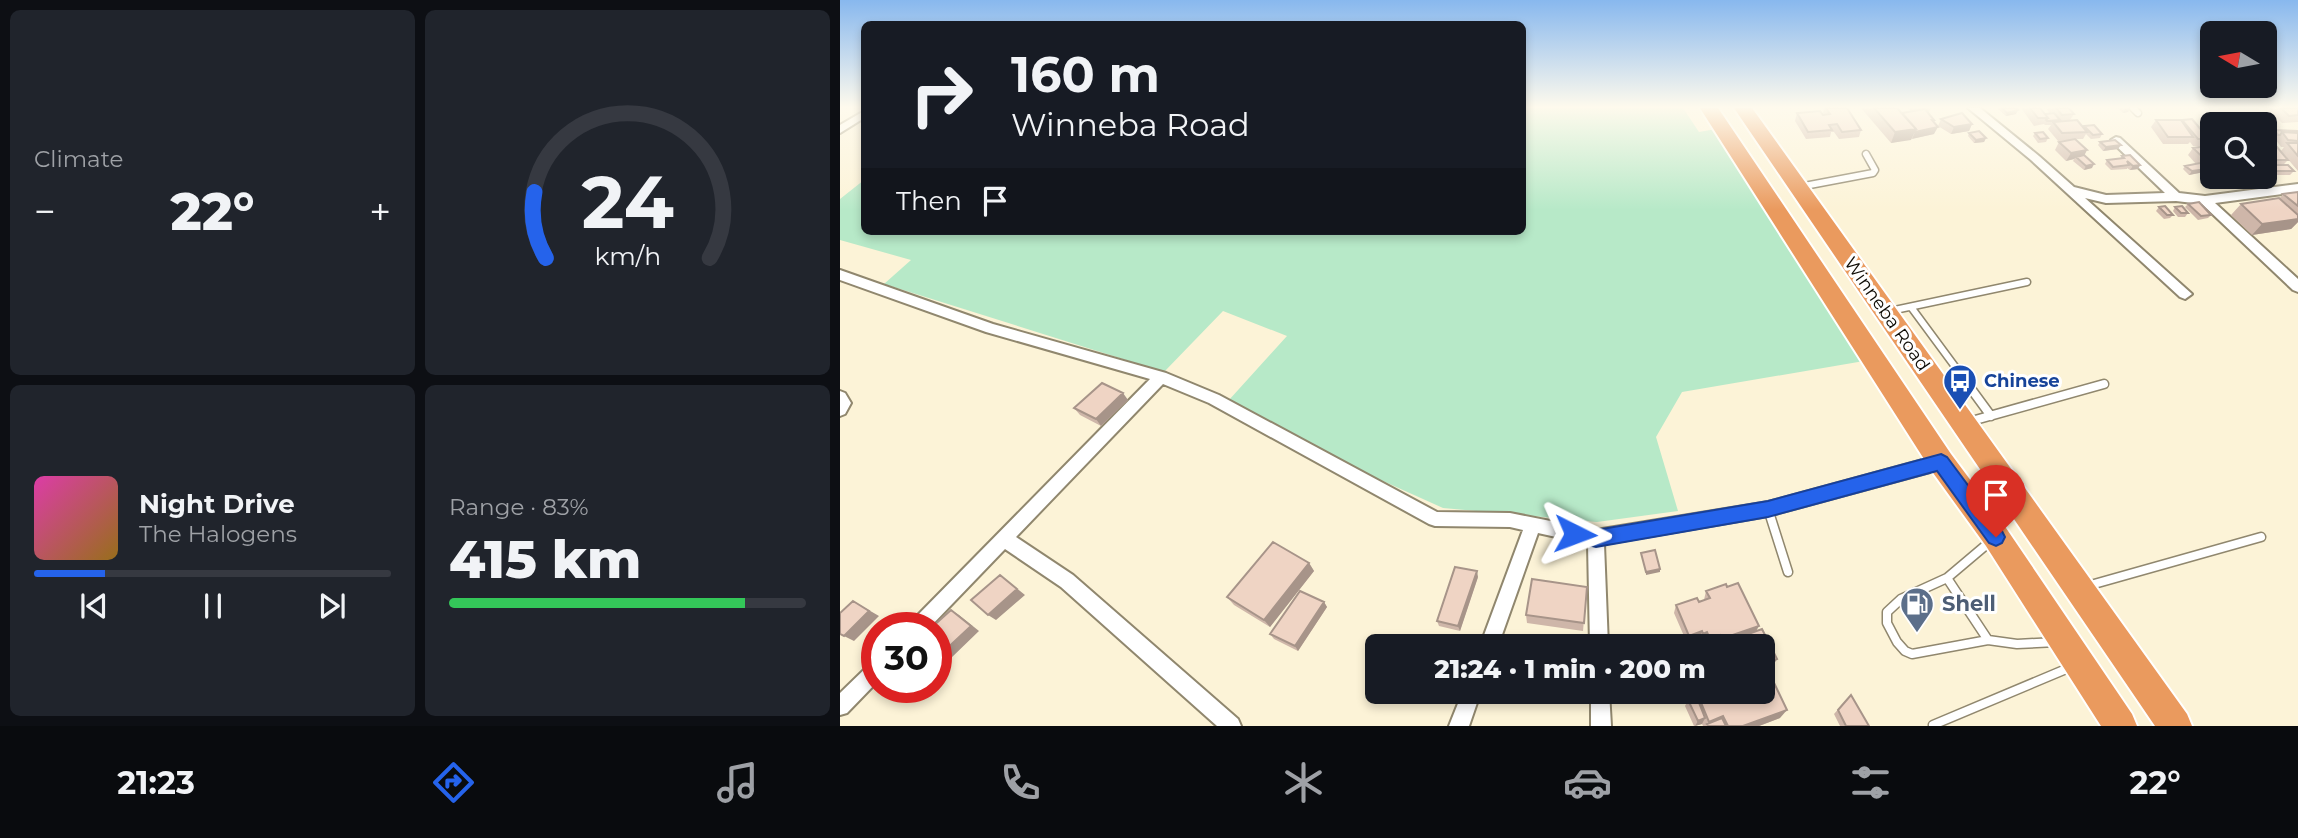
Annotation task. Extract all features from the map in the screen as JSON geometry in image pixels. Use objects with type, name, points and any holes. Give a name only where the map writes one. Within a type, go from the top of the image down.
[{"type":"highway","name":"Winneba Road","points":[[1731,142],[1941,462],[1996,537],[2120,726]]},
{"type":"highway","name":"Winneba Road","points":[[1767,142],[1798,187],[1898,310],[1913,351],[2175,726]]},
{"type":"highway","points":[[1876,360],[1913,351]]},
{"type":"street","points":[[2014,142],[2072,190],[2135,251],[2185,294]]},
{"type":"street","points":[[2118,142],[2176,197]]},
{"type":"street","points":[[2072,190],[2106,199],[2176,197],[2205,200],[2298,188]]},
{"type":"street","points":[[2205,200],[2298,287]]},
{"type":"street","points":[[840,275],[991,328],[1161,377],[1214,398],[1435,519],[1510,520],[1596,538],[1768,509],[1941,462]]},
{"type":"street","points":[[933,612],[1161,377]]},
{"type":"street","points":[[840,397],[844,403],[840,410]]},
{"type":"street","points":[[1493,634],[1533,526]]},
{"type":"street","points":[[1596,538],[1599,634]]},
{"type":"street","points":[[1005,539],[1067,581],[1231,726]]},
{"type":"street","points":[[840,706],[861,685]]},
{"type":"street","points":[[1459,726],[1467,704]]},
{"type":"street","points":[[1600,704],[1601,726]]},
{"type":"lane","points":[[1798,187],[1873,173],[1875,170],[1866,154]]},
{"type":"lane","points":[[1991,416],[1898,310],[2027,282]]},
{"type":"lane","points":[[1964,424],[2104,384]]},
{"type":"lane","points":[[1768,509],[1788,572]]},
{"type":"lane","points":[[1996,537],[1947,578],[1894,603],[1887,611],[1886,618],[1899,647],[1912,654],[1921,654],[1988,640],[2017,644],[2065,642]]},
{"type":"lane","points":[[2079,589],[2261,537]]},
{"type":"lane","points":[[1947,578],[1988,640]]},
{"type":"lane","points":[[1933,725],[2079,663]]},
{"type":"green space","points":[[1526,142],[1724,142],[1864,361],[1682,392],[1656,437],[1678,511],[1597,522],[1443,508],[1354,468],[1229,400],[1287,336],[1223,311],[1164,372],[884,284],[911,260],[840,240],[840,199],[861,182],[861,235],[1526,235]]},
{"type":"building","points":[[2059,142],[2078,142],[2087,150],[2071,153]]},
{"type":"building","points":[[2100,142],[2117,142],[2121,145],[2106,147]]},
{"type":"building","points":[[2287,143],[2298,143],[2298,156]]},
{"type":"building","points":[[2277,147],[2288,160],[2277,160]]},
{"type":"building","points":[[2084,155],[2094,164],[2086,166],[2076,157]]},
{"type":"building","points":[[2130,155],[2140,165],[2133,166],[2127,161],[2129,165],[2113,167],[2107,160],[2124,158],[2122,156]]},
{"type":"building","points":[[2200,163],[2200,170],[2192,171],[2185,166]]},
{"type":"building","points":[[2277,165],[2288,165],[2294,171],[2277,171]]},
{"type":"building","points":[[2298,192],[2298,206],[2283,194]]},
{"type":"building","points":[[2279,198],[2298,215],[2298,219],[2262,224],[2241,204]]},
{"type":"building","points":[[2199,202],[2211,215],[2201,216],[2188,204]]},
{"type":"building","points":[[2165,206],[2173,215],[2167,215],[2159,207]]},
{"type":"building","points":[[2182,206],[2188,213],[2181,213],[2175,207]]},
{"type":"building","points":[[1102,383],[1123,393],[1096,419],[1074,408]]},
{"type":"building","points":[[1273,542],[1309,563],[1264,620],[1227,597]]},
{"type":"building","points":[[1655,550],[1660,569],[1646,572],[1641,553]]},
{"type":"building","points":[[1455,567],[1477,571],[1458,626],[1437,621]]},
{"type":"building","points":[[1000,575],[1017,589],[988,615],[971,600]]},
{"type":"building","points":[[1532,579],[1587,587],[1584,623],[1526,615]]},
{"type":"building","points":[[1738,583],[1759,626],[1736,634],[1703,634],[1702,631],[1688,634],[1676,605],[1697,598],[1699,602],[1710,598],[1706,591],[1726,584],[1727,587]]},
{"type":"building","points":[[1300,591],[1324,602],[1295,646],[1270,634]]},
{"type":"building","points":[[853,601],[869,611],[861,612],[861,619],[844,636],[840,634],[840,613]]},
{"type":"building","points":[[951,610],[971,626],[952,644],[952,612],[949,612]]},
{"type":"building","points":[[1762,629],[1764,634],[1748,634]]},
{"type":"building","points":[[1775,685],[1787,710],[1743,726],[1728,726],[1723,716],[1709,722],[1702,704],[1775,704]]},
{"type":"building","points":[[1851,695],[1869,726],[1846,726],[1838,710]]},
{"type":"building","points":[[1690,704],[1700,704],[1705,718],[1698,721]]},
{"type":"building","points":[[1722,718],[1726,726],[1707,724]]},
{"type":"place","name":"Chinese","points":[[1960,411]]},
{"type":"place","name":"Shell","points":[[1917,634]]},
{"type":"route","points":[[1575,534],[1596,538],[1768,509],[1941,462],[1996,537]]}]
